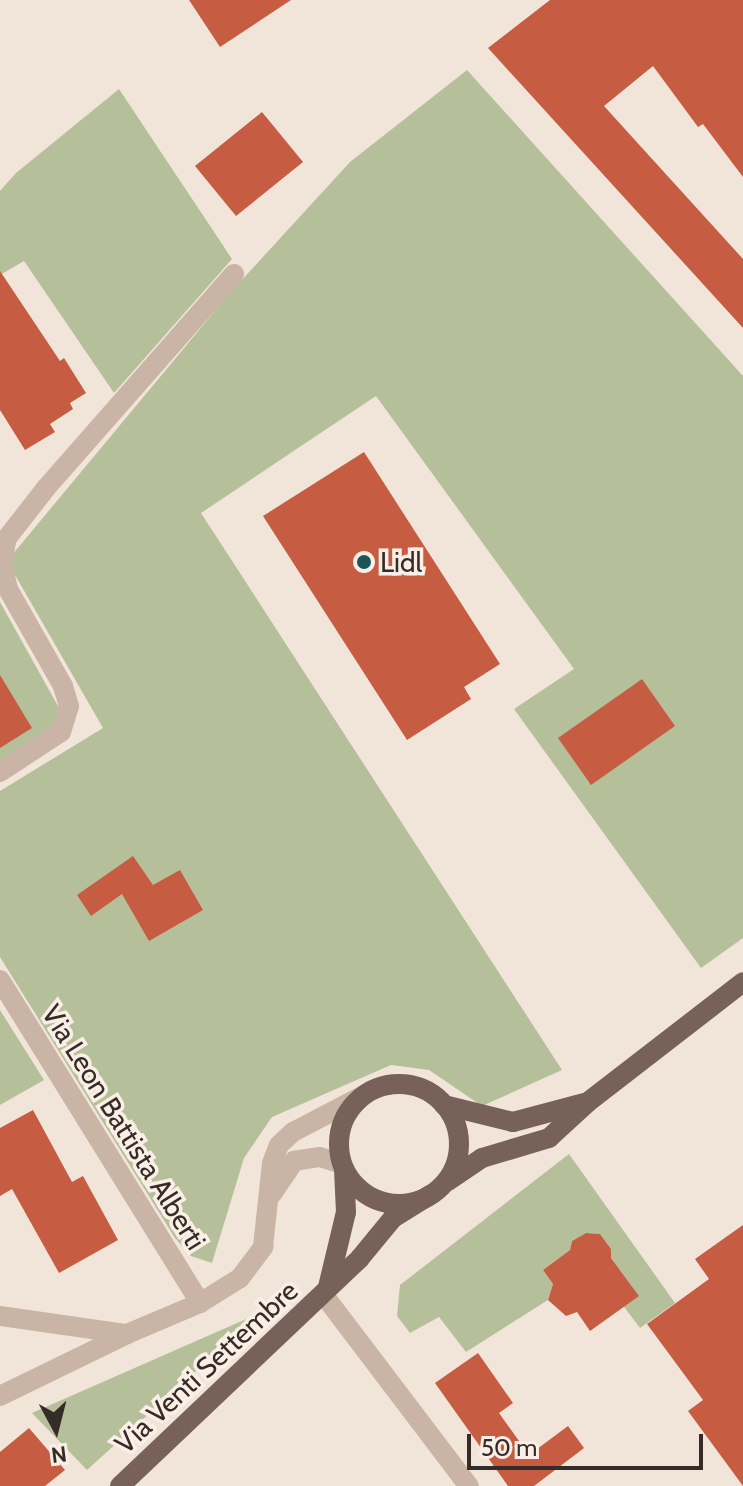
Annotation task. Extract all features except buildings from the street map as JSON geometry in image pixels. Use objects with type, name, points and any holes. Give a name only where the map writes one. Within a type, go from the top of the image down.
[{"type":"main road","name":"Via Venti Settembre","points":[[120,1486],[360,1258],[393,1218],[482,1158],[549,1138],[588,1102],[743,982]]},
{"type":"main road","name":"Via Venti Settembre","points":[[326,1290],[346,1212],[340,1128],[360,1097],[388,1085],[404,1084],[433,1094],[444,1105],[513,1122],[588,1102]]},
{"type":"main road","points":[[437,1190],[458,1153],[454,1119],[444,1105]]},
{"type":"main road","name":"Via Venti Settembre","points":[[343,1167],[366,1195],[382,1202],[398,1204],[437,1190]]},
{"type":"street","points":[[0,772],[61,732],[69,706],[63,686],[8,589],[2,563],[7,538],[46,488],[234,274]]},
{"type":"street","name":"Via Leon Battista Alberti","points":[[0,980],[200,1303]]},
{"type":"street","points":[[0,1396],[127,1334],[200,1303],[240,1278],[263,1247],[272,1163],[279,1145],[293,1132],[360,1097]]},
{"type":"street","points":[[269,1201],[294,1161],[320,1157],[343,1167]]},
{"type":"street","points":[[326,1290],[469,1486]]},
{"type":"street","points":[[0,1316],[127,1334]]},
{"type":"green space","points":[[467,70],[743,376],[743,938],[701,968],[514,709],[574,669],[376,396],[201,513],[562,1070],[482,1106],[429,1070],[391,1065],[272,1117],[244,1158],[212,1263],[191,1256],[175,1238],[0,957],[0,791],[103,728],[7,561],[229,294],[350,162]]},
{"type":"green space","points":[[119,89],[232,259],[114,393],[24,261],[0,275],[0,191],[16,173]]},
{"type":"green space","points":[[0,602],[63,715],[56,728],[0,762]]},
{"type":"green space","points":[[0,1010],[44,1080],[0,1105]]},
{"type":"green space","points":[[569,1154],[675,1303],[640,1328],[618,1299],[633,1288],[611,1258],[611,1249],[600,1234],[586,1233],[572,1241],[570,1250],[543,1270],[553,1284],[548,1300],[466,1352],[439,1317],[410,1333],[397,1316],[400,1285]]},
{"type":"green space","points":[[260,1313],[87,1470],[32,1413]]},
{"type":"place","name":"Lidl","points":[[364,562]]}]
